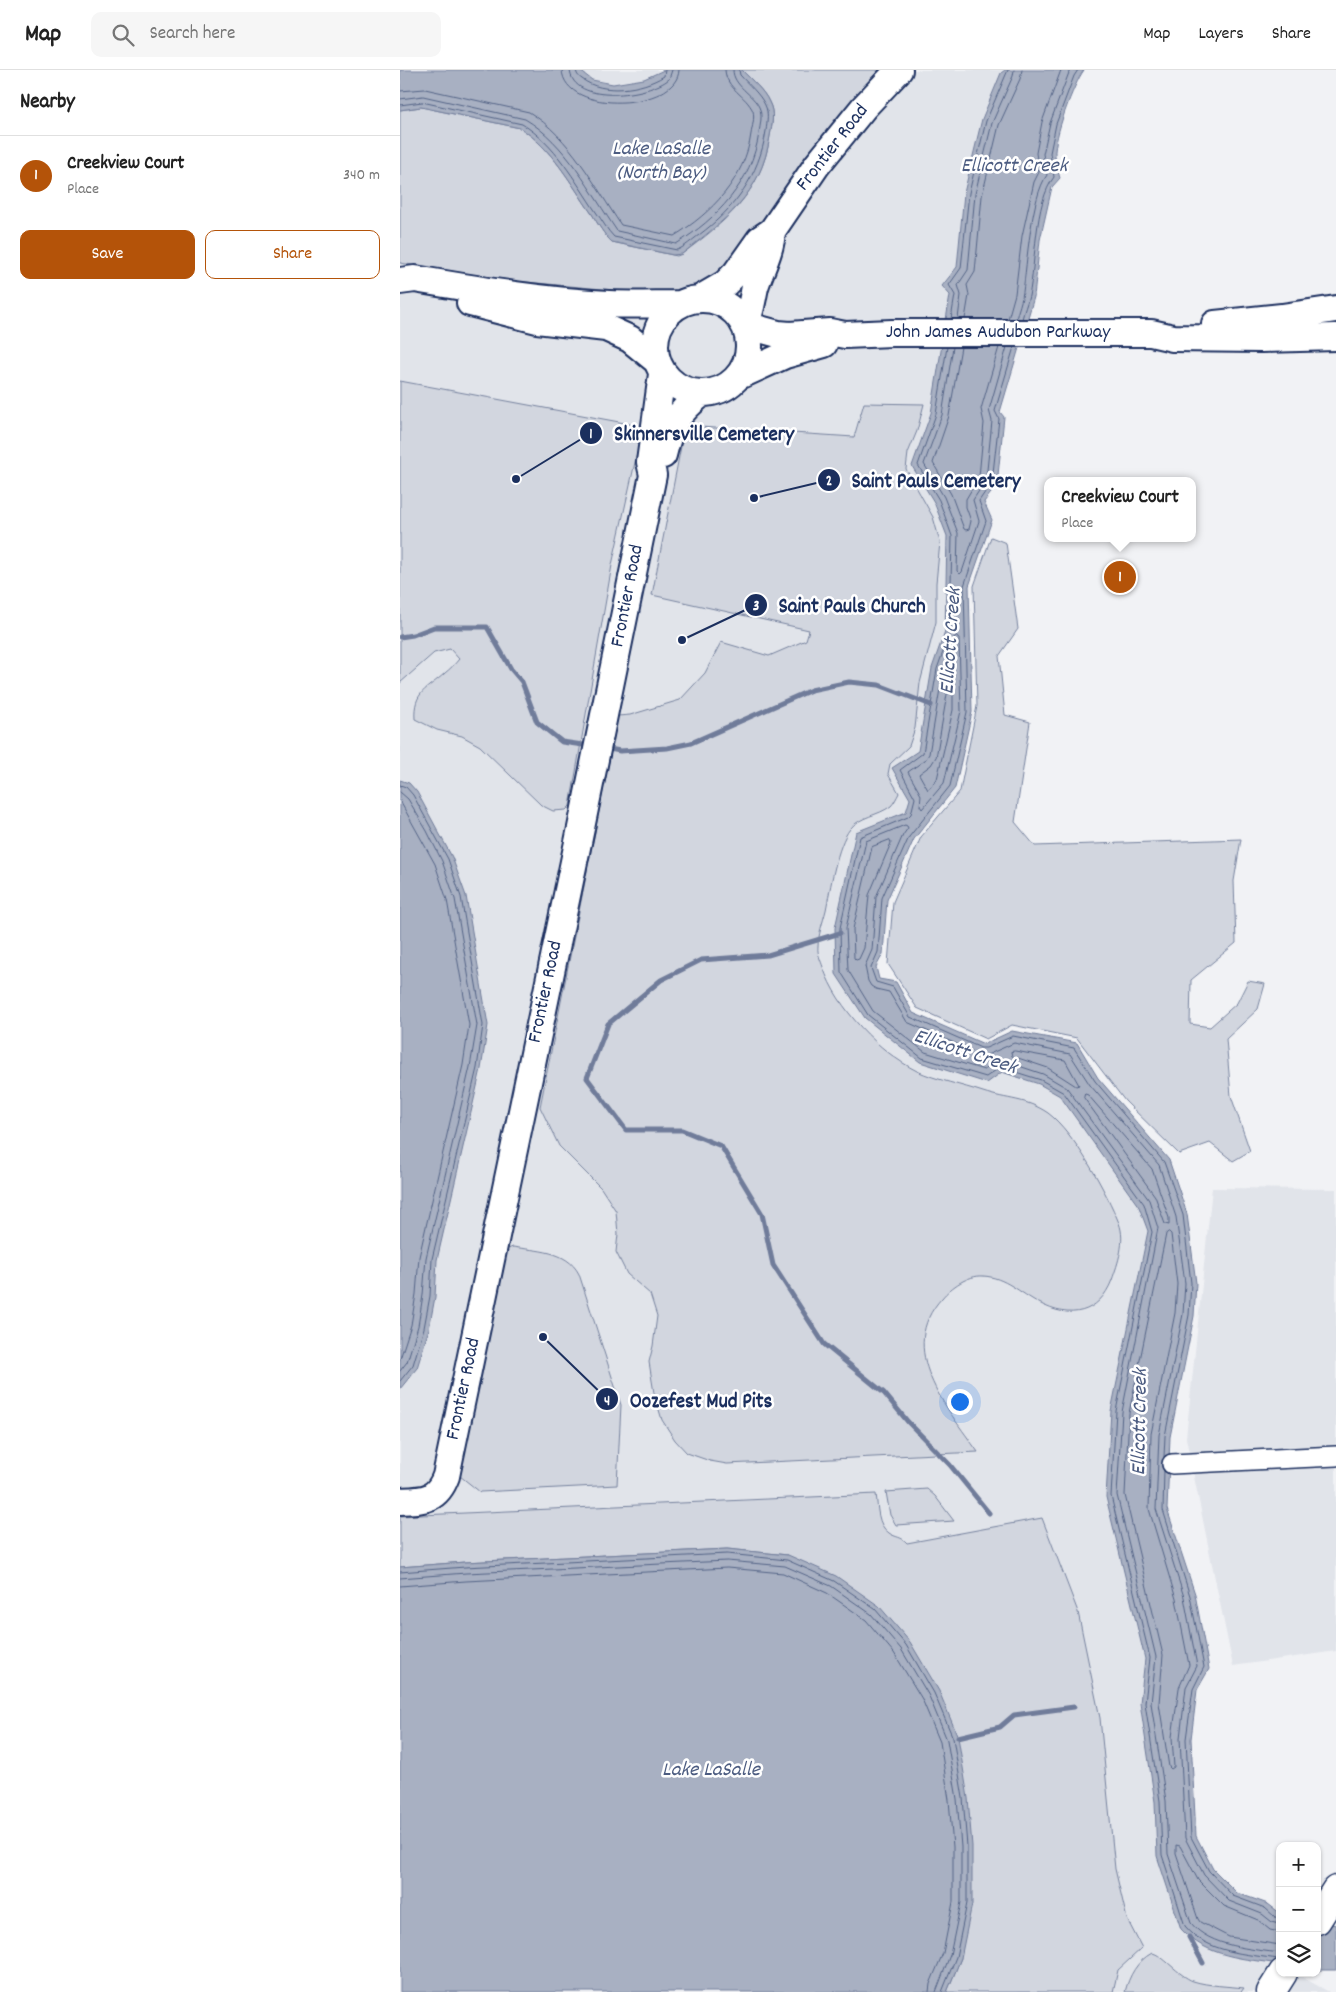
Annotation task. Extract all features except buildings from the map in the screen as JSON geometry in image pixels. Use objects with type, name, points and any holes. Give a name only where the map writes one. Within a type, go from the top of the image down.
[{"type":"main road","name":"Frontier Road","points":[[690,301],[730,279],[742,266],[760,239],[772,231],[817,165],[864,106],[899,70]]},
{"type":"main road","name":"Frontier Road","points":[[745,325],[751,312],[756,287],[771,246],[772,231]]},
{"type":"main road","points":[[415,279],[495,293],[626,305],[690,301],[724,304],[735,312],[745,325],[749,349],[747,361],[739,376],[720,390],[702,393],[682,389],[630,339],[606,328],[519,317],[414,290],[400,281],[415,279]]},
{"type":"main road","points":[[660,367],[655,344],[656,333],[664,319],[690,301]]},
{"type":"main road","name":"John James Audubon Parkway","points":[[1151,333],[1171,326],[1254,320],[1336,309]]},
{"type":"main road","name":"John James Audubon Parkway","points":[[745,325],[783,335],[830,332],[845,335],[892,332],[1151,333],[1173,338],[1261,339],[1336,336]]},
{"type":"main road","name":"John James Audubon Parkway","points":[[739,376],[774,359],[799,350],[832,343],[845,335]]},
{"type":"main road","name":"Frontier Road","points":[[412,1501],[438,1492],[446,1476],[653,476],[650,462],[660,367]]},
{"type":"main road","name":"Frontier Road","points":[[653,476],[661,465],[667,438],[679,414],[702,393]]},
{"type":"main road","points":[[1321,1914],[1336,1890]]},
{"type":"main road","points":[[1271,1992],[1280,1977]]},
{"type":"street","points":[[1172,1464],[1336,1456]]},
{"type":"shaded area","points":[[400,70],[1046,70],[947,711],[845,977],[908,1036],[1071,1087],[1164,1208],[1139,1381],[1186,1869],[1239,1942],[1276,1963],[1276,1977],[1302,1977],[1329,1992],[400,1992]]},
{"type":"shaded area","points":[[742,70],[884,70],[806,159],[725,272],[695,293],[679,296],[515,281],[400,263],[400,110],[421,107],[520,128],[551,156],[612,242],[677,256],[727,218],[750,190],[766,156],[772,123],[771,106],[764,93]]},
{"type":"shaded area","points":[[400,381],[630,424],[642,431],[612,565],[570,806],[566,810],[553,811],[541,805],[480,746],[462,736],[437,730],[415,719],[416,702],[419,696],[459,659],[450,649],[434,653],[400,683]]},
{"type":"shaded area","points":[[864,403],[924,404],[917,431],[908,453],[906,469],[933,517],[940,542],[936,583],[936,622],[920,683],[915,728],[909,746],[890,764],[888,774],[899,793],[891,806],[859,821],[845,836],[835,868],[818,942],[819,957],[838,998],[849,1013],[874,1041],[903,1063],[933,1077],[1040,1108],[1058,1122],[1089,1164],[1119,1223],[1122,1237],[1117,1266],[1112,1280],[1099,1300],[1091,1307],[1082,1311],[1072,1312],[1051,1308],[1039,1303],[1005,1282],[991,1277],[977,1276],[960,1282],[950,1290],[929,1317],[923,1337],[925,1358],[931,1378],[953,1417],[978,1452],[727,1464],[710,1461],[687,1453],[675,1440],[662,1420],[654,1393],[649,1362],[657,1316],[650,1294],[627,1274],[616,1252],[618,1234],[616,1211],[601,1188],[559,1146],[540,1107],[618,716],[630,715],[680,700],[705,673],[721,642],[769,656],[806,640],[809,630],[652,595],[685,426],[854,437]]},
{"type":"shaded area","points":[[991,537],[1006,543],[1018,629],[999,656],[1005,715],[1030,722],[1015,822],[1035,846],[1241,839],[1234,881],[1236,943],[1191,980],[1190,1024],[1210,1027],[1237,1003],[1248,981],[1265,984],[1258,1009],[1226,1039],[1231,1096],[1250,1151],[1233,1161],[1210,1143],[1179,1154],[1125,1101],[1077,1038],[1012,1025],[986,1039],[917,1008],[888,964],[893,902],[921,837],[960,791],[977,706],[974,586]]},
{"type":"shaded area","points":[[1212,1188],[1336,1189],[1336,1651],[1233,1666],[1186,1438]]},
{"type":"shaded area","points":[[513,1247],[559,1256],[574,1266],[579,1274],[621,1405],[617,1485],[480,1492],[460,1476],[503,1255],[505,1250]]},
{"type":"shaded area","points":[[927,1489],[935,1496],[954,1521],[896,1525],[890,1515],[886,1492]]},
{"type":"shaded area","points":[[876,1494],[880,1521],[885,1530],[907,1543],[1042,1518],[1078,1612],[1100,1718],[1115,1869],[1127,1919],[1142,1948],[1118,1970],[1113,1992],[947,1992],[961,1958],[788,1555],[727,1549],[400,1567],[400,1516]]},
{"type":"shaded area","points":[[1152,1953],[1161,1957],[1182,1975],[1193,1981],[1244,1988],[1241,1992],[1125,1992],[1134,1970],[1142,1960]]},
{"type":"water","name":"Lake LaSalle (North Bay)","points":[[400,70],[579,70],[592,80],[613,84],[644,79],[664,70],[742,70],[761,89],[767,98],[772,110],[772,128],[765,157],[750,190],[739,204],[713,229],[682,254],[673,255],[612,242],[551,156],[520,128],[421,107],[400,110]]},
{"type":"water","name":"Ellicott Creek","points":[[1005,70],[1084,70],[1070,99],[1058,136],[1055,158],[1060,178],[1052,187],[1040,240],[1034,297],[1000,412],[1004,417],[997,485],[984,502],[992,520],[969,586],[972,712],[955,788],[914,839],[887,900],[883,954],[876,967],[879,979],[896,982],[913,1013],[984,1044],[1012,1031],[1077,1043],[1098,1078],[1169,1160],[1187,1214],[1196,1283],[1194,1316],[1170,1437],[1167,1509],[1195,1594],[1209,1669],[1197,1690],[1191,1739],[1196,1836],[1213,1869],[1237,1893],[1268,1904],[1276,1910],[1276,1963],[1240,1958],[1214,1951],[1202,1946],[1181,1929],[1157,1856],[1155,1802],[1140,1703],[1145,1659],[1106,1497],[1111,1411],[1148,1231],[1139,1207],[1060,1096],[1039,1084],[1002,1072],[987,1083],[920,1062],[865,1018],[836,974],[835,928],[856,832],[906,812],[910,799],[892,768],[918,751],[932,668],[945,631],[947,536],[934,502],[912,466],[931,413],[950,295],[942,286],[957,267],[964,193],[982,119],[1001,73]]},
{"type":"water","points":[[400,780],[409,783],[417,792],[452,857],[466,896],[488,1025],[481,1069],[437,1260],[435,1297],[429,1329],[417,1368],[400,1389]]},
{"type":"water","name":"Lake LaSalle","points":[[727,1549],[788,1555],[836,1576],[879,1606],[910,1642],[939,1691],[958,1737],[968,1798],[972,1846],[972,1904],[961,1958],[947,1992],[400,1992],[400,1567]]},
{"type":"water","points":[[1321,1922],[1336,1925],[1336,1970],[1321,1970]]},
{"type":"waterway","points":[[400,637],[413,635],[434,627],[487,627],[511,669],[522,682],[537,722],[562,742],[590,746]]},
{"type":"waterway","points":[[604,748],[620,751],[667,748],[691,743],[811,690],[849,682],[879,685],[931,705]]},
{"type":"waterway","points":[[840,933],[768,955],[701,960],[661,980],[608,1024],[587,1078],[626,1130],[682,1130],[721,1146],[762,1214],[773,1265],[824,1344],[884,1393],[908,1422],[950,1465],[989,1513]]},
{"type":"waterway","points":[[958,1737],[1000,1727],[1014,1715],[1074,1707]]},
{"type":"waterway","points":[[1189,1937],[1203,1963]]},
{"type":"place","name":"Skinnersville Cemetery","points":[[516,479]]},
{"type":"place","name":"Saint Pauls Cemetery","points":[[754,498]]},
{"type":"place","name":"Creekview Court","points":[[1120,577]]},
{"type":"place","name":"Saint Pauls Church","points":[[682,640]]},
{"type":"place","name":"Oozefest Mud Pits","points":[[543,1337]]}]
